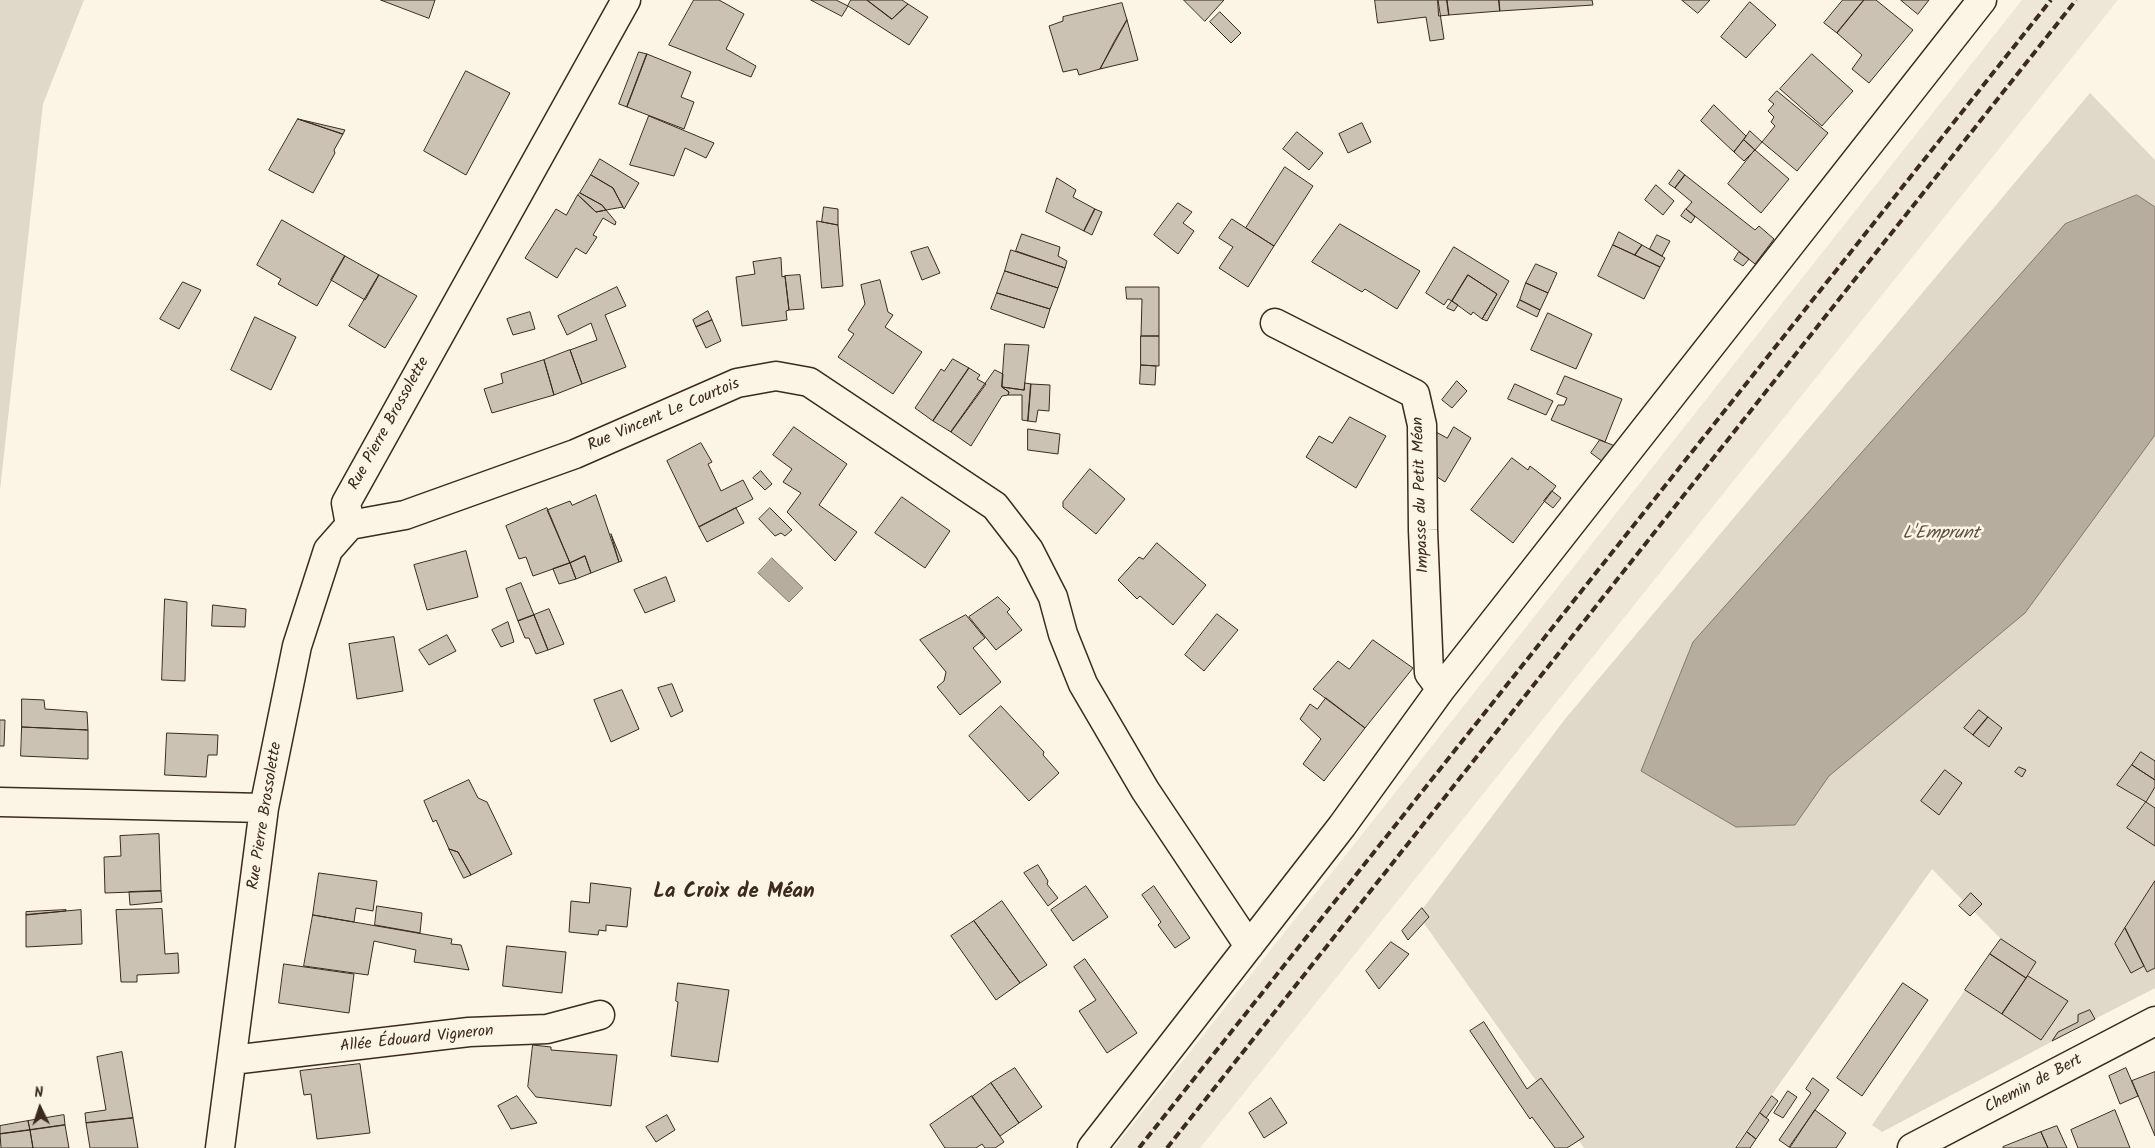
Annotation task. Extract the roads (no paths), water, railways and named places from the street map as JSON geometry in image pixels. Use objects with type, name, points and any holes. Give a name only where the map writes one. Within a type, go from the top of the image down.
[{"type":"street","name":"Rue Pierre Brossolette","points":[[220,1148],[264,808],[297,646],[328,550],[350,526],[346,503],[626,0]]},
{"type":"street","points":[[1092,1148],[1243,938],[1342,826],[1441,688],[1982,0]]},
{"type":"street","name":"Impasse du Petit Méan","points":[[1275,323],[1415,394],[1422,425],[1423,530],[1429,673],[1441,688]]},
{"type":"street","name":"Rue Vincent Le Courtois","points":[[350,526],[414,512],[575,454],[737,383],[776,376],[809,382],[994,506],[1029,550],[1053,597],[1063,634],[1083,684],[1145,790],[1243,938]]},
{"type":"street","points":[[0,802],[264,808]]},
{"type":"street","name":"Allée Édouard Vigneron","points":[[232,1060],[469,1032],[547,1029],[600,1014]]},
{"type":"street","name":"Chemin de Bert","points":[[1913,1148],[2155,1021]]},
{"type":"water","name":"L'Emprunt","points":[[2137,195],[2155,207],[2155,435],[2025,613],[1829,776],[1795,825],[1736,827],[1641,771],[1693,642],[2065,224]]},
{"type":"water","points":[[772,558],[803,588],[789,602],[758,573]]},
{"type":"railway","points":[[1139,1148],[2051,0]]},
{"type":"railway","points":[[1167,1148],[2076,0]]},
{"type":"district","name":"La Croix de Méan","points":[[734,893]]}]
